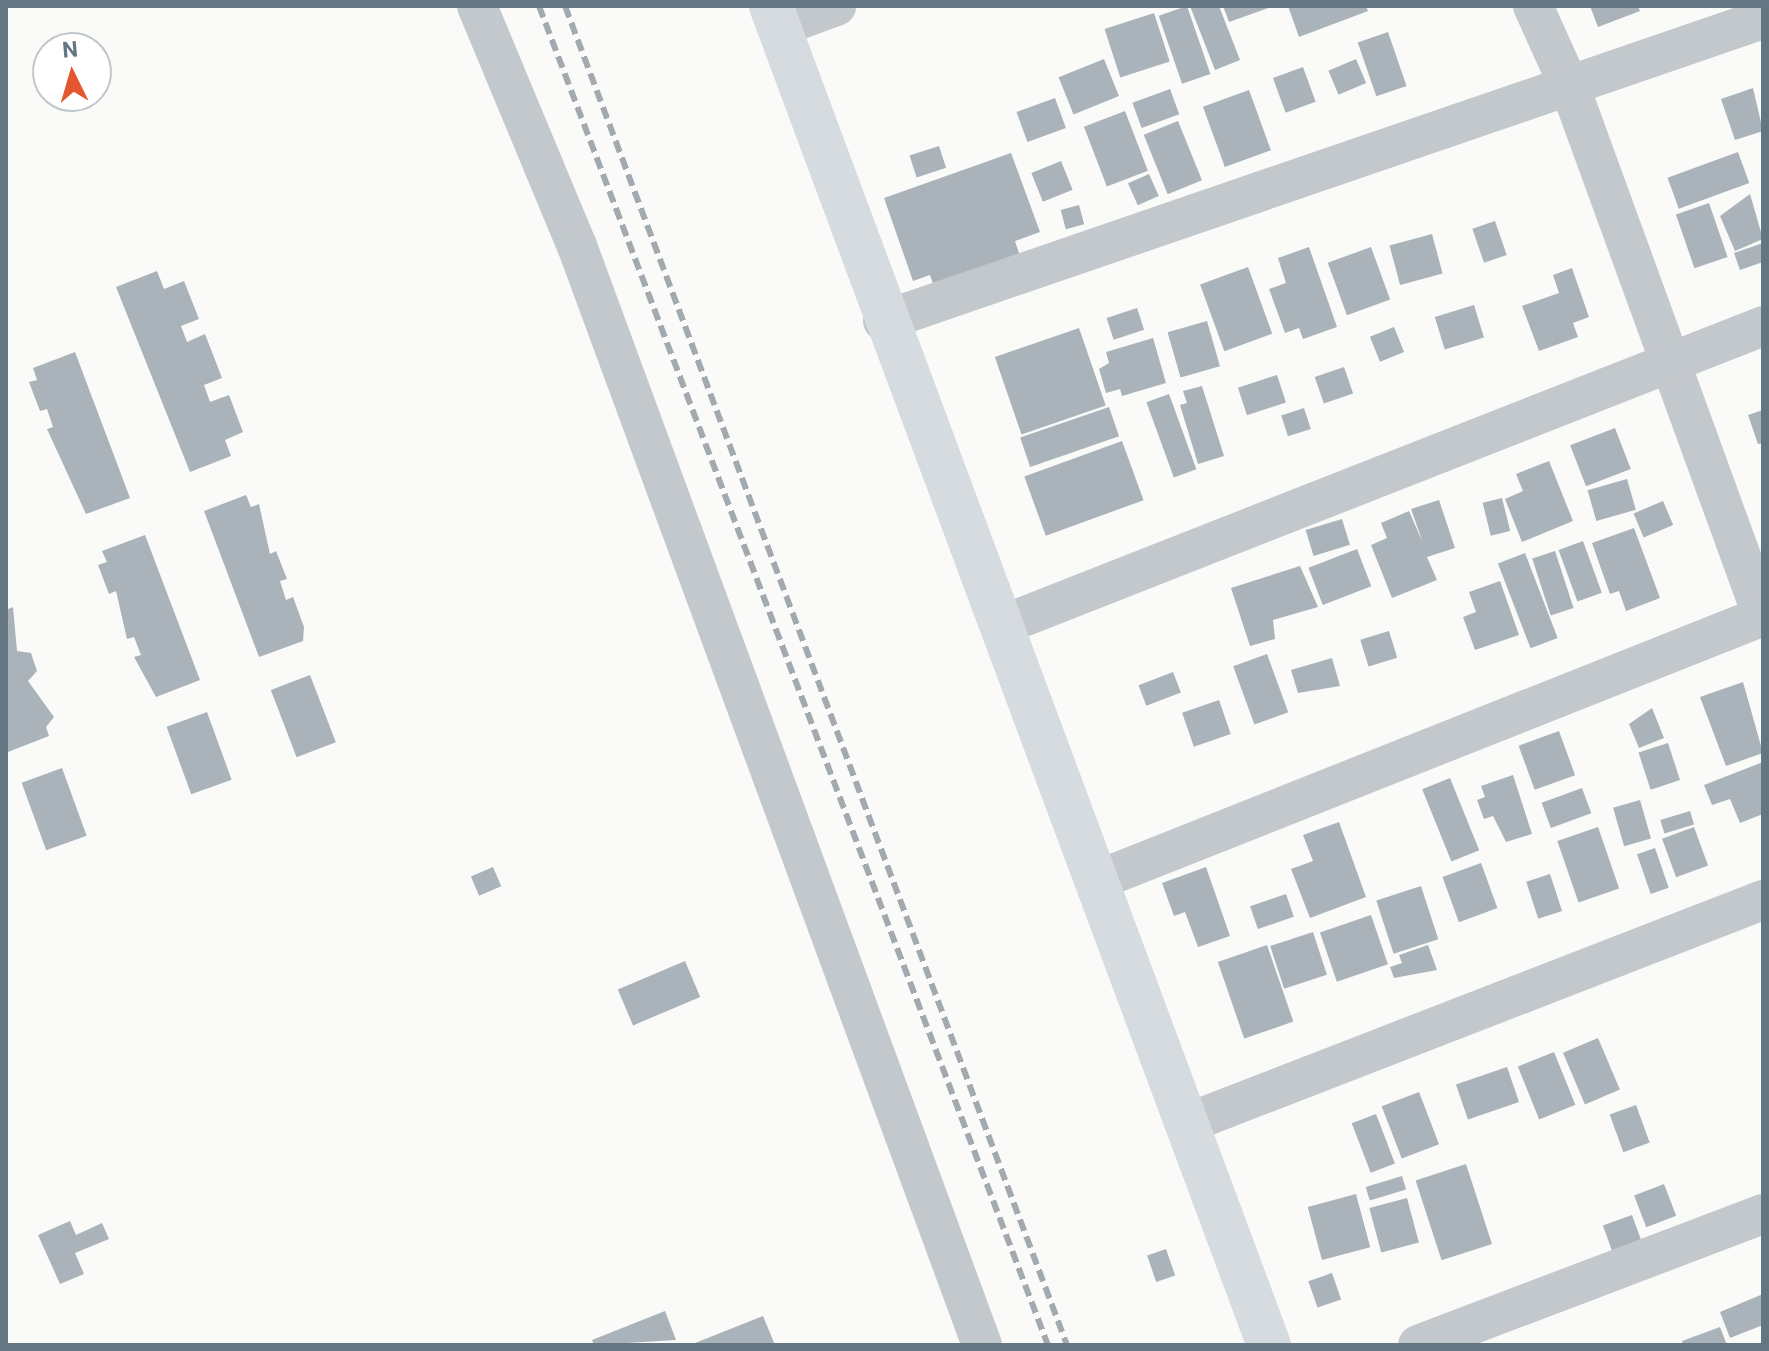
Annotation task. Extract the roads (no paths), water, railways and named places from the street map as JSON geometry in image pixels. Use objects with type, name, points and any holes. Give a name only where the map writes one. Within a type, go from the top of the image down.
[{"type":"street","points":[[477,6],[577,246],[982,1345]]},
{"type":"street","points":[[836,6],[775,16],[883,321],[1098,880],[1269,1345]]},
{"type":"street","points":[[1098,880],[1763,616],[1672,359],[1571,90],[1533,6]]},
{"type":"street","points":[[883,321],[1571,90],[1763,19]]},
{"type":"street","points":[[1000,626],[1672,359],[1763,326]]},
{"type":"street","points":[[1188,1123],[1763,900]]},
{"type":"street","points":[[1418,1345],[1763,1214]]},
{"type":"railway","points":[[539,6],[1048,1345]]},
{"type":"railway","points":[[565,6],[1067,1345]]}]
